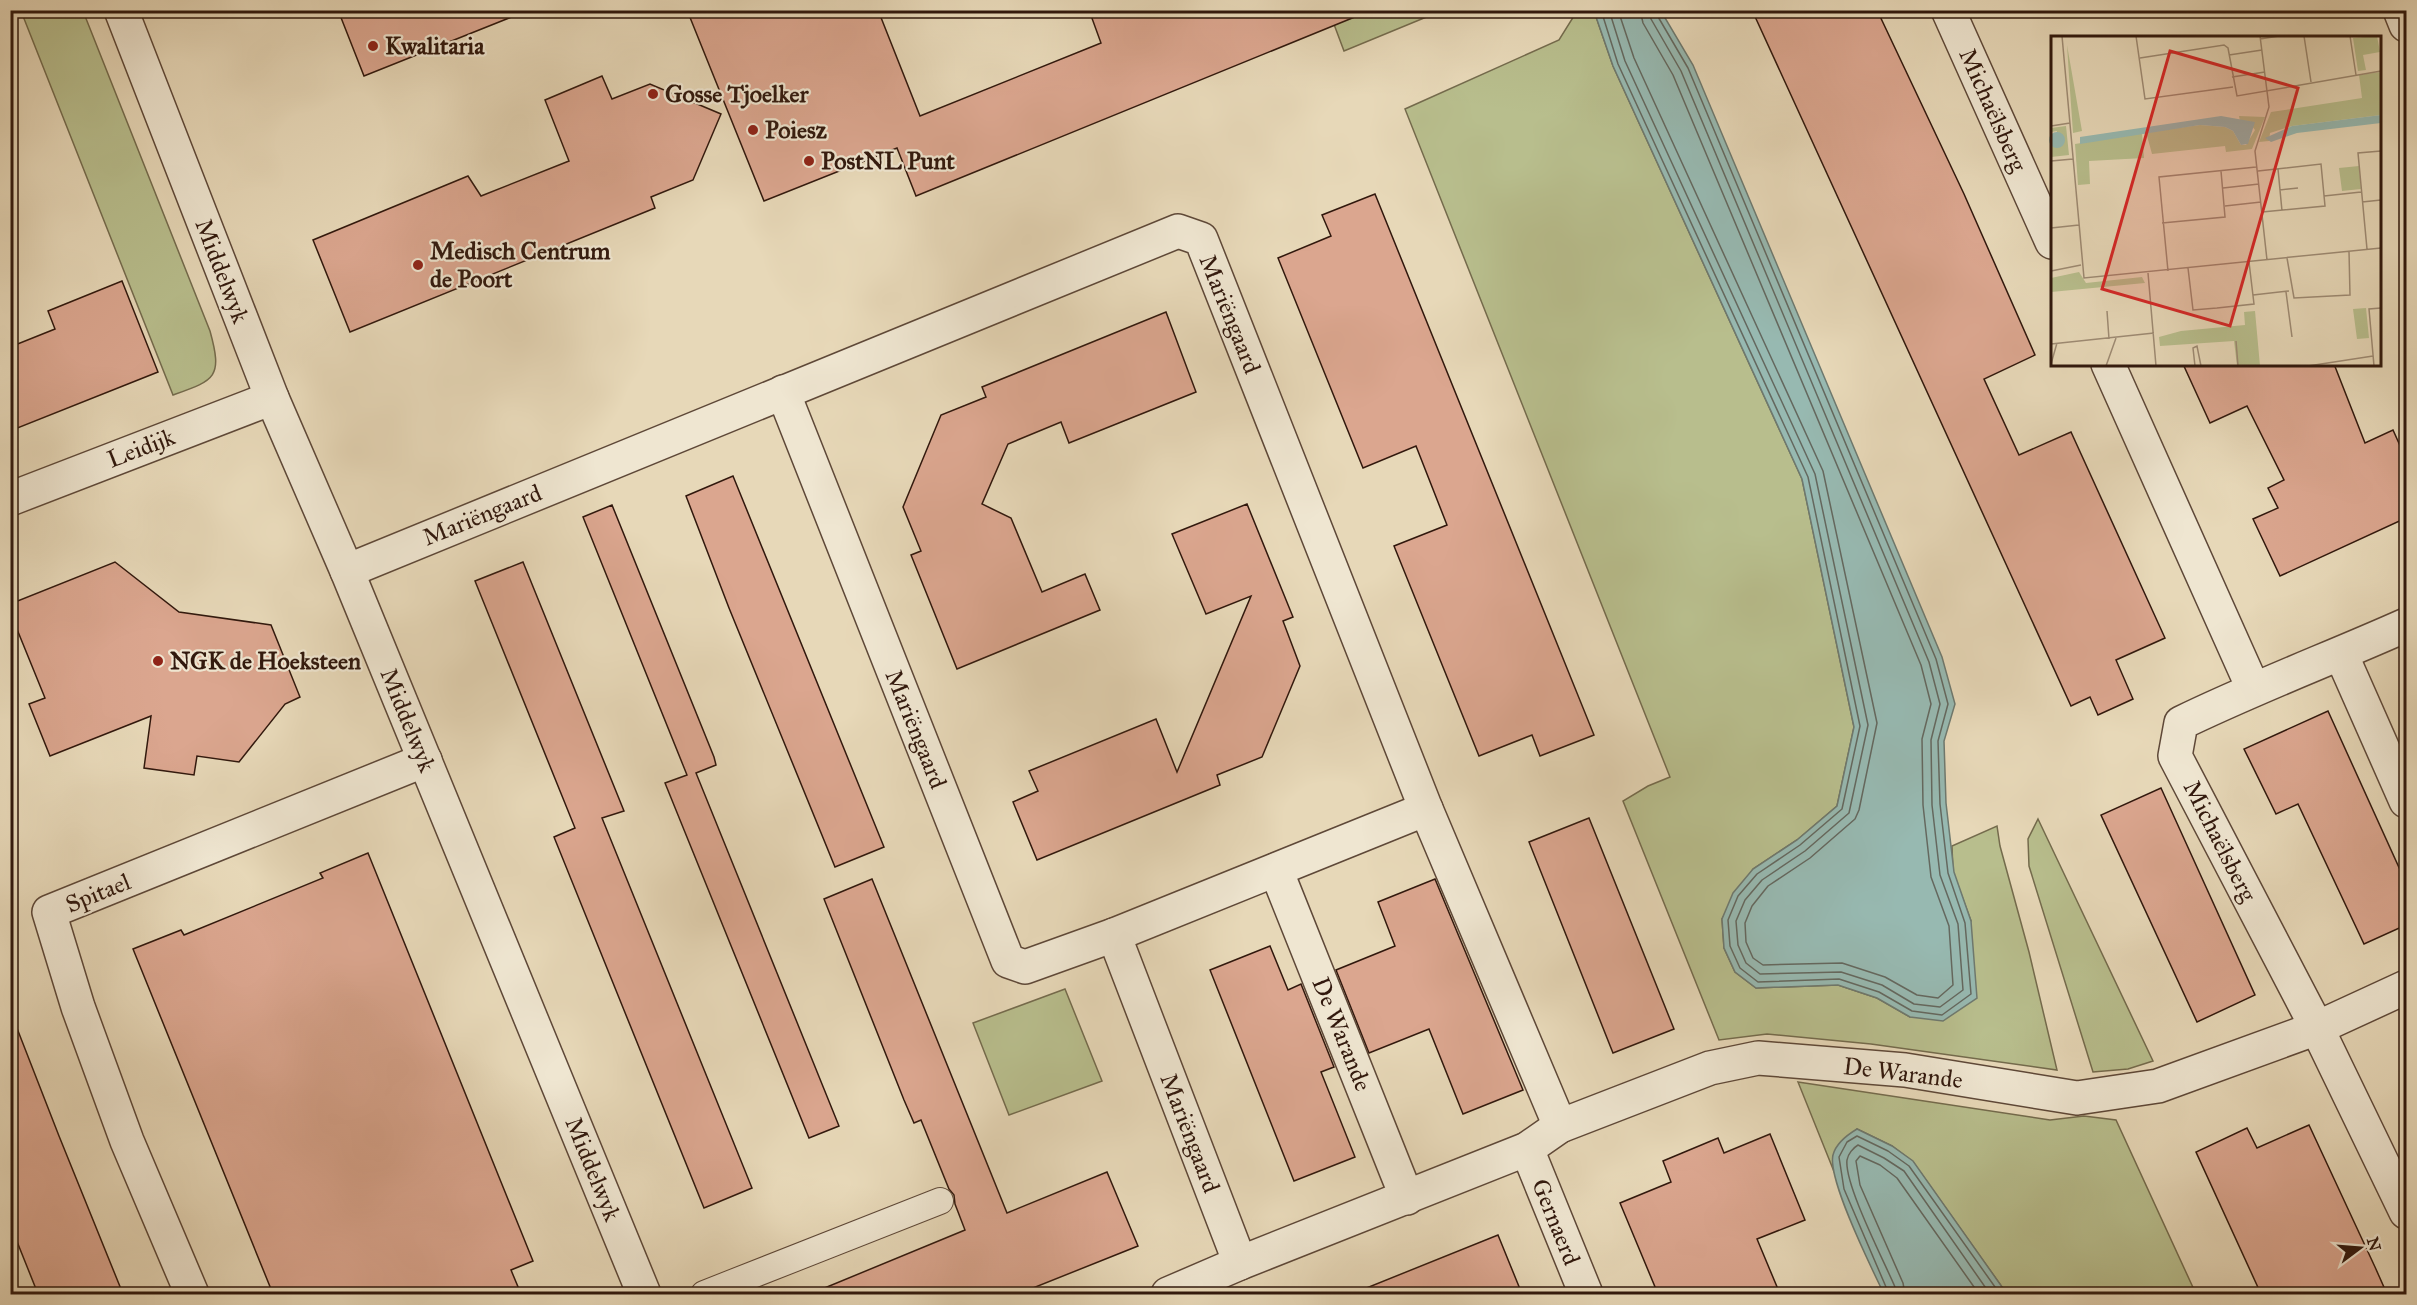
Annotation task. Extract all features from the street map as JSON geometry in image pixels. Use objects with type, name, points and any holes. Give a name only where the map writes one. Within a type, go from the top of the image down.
[{"type":"street","name":"Middelwyk","points":[[121,10],[272,398],[347,571],[644,1294]]},
{"type":"street","name":"Michaëlsberg","points":[[1948,10],[2051,240]]},
{"type":"street","points":[[2400,10],[2406,25]]},
{"type":"street","name":"Mariëngaard","points":[[347,571],[1178,231],[1201,239],[1426,809],[1560,1126]]},
{"type":"street","points":[[2109,366],[2253,688]]},
{"type":"street","name":"Mariëngaard","points":[[783,392],[1008,961],[1025,967],[1114,935],[1426,809]]},
{"type":"street","name":"Leidijk","points":[[10,499],[272,398]]},
{"type":"street","name":"Michaëlsberg","points":[[2317,1028],[2175,756],[2181,723],[2253,688],[2341,654],[2406,625]]},
{"type":"street","points":[[2341,654],[2406,801]]},
{"type":"street","name":"Spitael","points":[[192,1294],[127,1141],[78,1007],[49,912],[424,760]]},
{"type":"street","name":"De Warande","points":[[1276,870],[1407,1198]]},
{"type":"street","name":"Mariëngaard","points":[[1114,935],[1240,1263]]},
{"type":"street","name":"De Warande","points":[[1168,1294],[1527,1149],[1560,1126],[1710,1068],[1758,1058],[1905,1070],[2077,1098],[2158,1086],[2317,1028],[2406,987]]},
{"type":"street","points":[[2317,1028],[2406,1212]]},
{"type":"street","name":"Gernaerd","points":[[1527,1149],[1586,1294]]},
{"type":"lane","points":[[704,1294],[940,1201]]},
{"type":"green space","points":[[21,11],[83,11],[210,331],[216,359],[215,368],[207,381],[173,395]]},
{"type":"green space","points":[[1329,11],[1441,11],[1344,51]]},
{"type":"green space","points":[[1577,11],[1594,11],[1613,66],[1802,479],[1854,727],[1837,806],[1797,840],[1753,869],[1722,919],[1724,948],[1735,972],[1756,988],[1838,985],[1877,998],[1910,1017],[1971,921],[1953,872],[1952,846],[1997,826],[2000,846],[2029,952],[2057,1070],[1871,1044],[1767,1034],[1719,1040],[1623,801],[1648,786],[1670,777],[1405,109],[1559,40]]},
{"type":"green space","points":[[2038,819],[2153,1061],[2128,1069],[2093,1072],[2029,866],[2028,839]]},
{"type":"green space","points":[[1065,989],[1102,1081],[1009,1115],[973,1023]]},
{"type":"green space","points":[[1798,1082],[2050,1120],[2084,1116],[2116,1120],[2196,1294],[2007,1294],[1913,1162],[1892,1146],[1857,1129],[1833,1156],[1835,1174]]},
{"type":"water","points":[[1594,11],[1661,11],[1693,65],[1942,657],[1955,704],[1944,741],[1946,803],[1954,872],[1971,921],[1977,998],[1943,1021],[1910,1017],[1877,998],[1838,985],[1756,988],[1735,972],[1724,948],[1722,919],[1733,893],[1753,869],[1797,840],[1837,806],[1854,727],[1802,479],[1613,66]]},
{"type":"water","points":[[1857,1129],[1892,1146],[1913,1161],[2007,1294],[1884,1294],[1843,1203],[1833,1167],[1833,1155],[1839,1143]]},
{"type":"building","points":[[338,10],[524,10],[524,12],[364,76]]},
{"type":"building","points":[[687,10],[878,10],[920,116],[1101,43],[1089,10],[1367,12],[916,196],[897,148],[764,201]]},
{"type":"building","points":[[1752,10],[1877,10],[1964,194],[2035,355],[1984,379],[2019,455],[2071,432],[2165,638],[2116,660],[2133,699],[2098,715],[2090,697],[2071,706]]},
{"type":"building","points":[[602,76],[612,99],[650,84],[721,114],[693,180],[651,197],[655,208],[350,332],[313,240],[468,176],[481,196],[569,161],[545,100]]},
{"type":"building","points":[[1375,194],[1594,735],[1540,756],[1532,735],[1479,756],[1394,546],[1447,525],[1416,446],[1363,468],[1278,258],[1331,236],[1322,215]]},
{"type":"building","points":[[122,281],[158,372],[10,431],[10,347],[55,329],[48,311]]},
{"type":"building","points":[[1166,312],[1196,392],[1069,443],[1061,422],[1008,444],[982,504],[1011,518],[1042,592],[1085,574],[1100,610],[957,669],[911,555],[921,551],[903,507],[941,415],[986,397],[982,387]]},
{"type":"building","points":[[2184,366],[2335,366],[2365,443],[2393,430],[2406,459],[2406,518],[2280,576],[2253,519],[2278,508],[2268,488],[2284,480],[2247,406],[2210,423]]},
{"type":"building","points":[[733,476],[884,847],[835,867],[729,608],[686,496]]},
{"type":"building","points":[[1247,504],[1293,617],[1283,621],[1300,666],[1262,757],[1217,775],[1220,785],[1037,860],[1013,802],[1038,791],[1029,771],[1156,719],[1177,772],[1251,596],[1206,614],[1172,534]]},
{"type":"building","points":[[612,505],[714,757],[716,765],[696,773],[839,1126],[809,1138],[665,783],[687,775],[583,517]]},
{"type":"building","name":"NGK de Hoeksteen","points":[[115,562],[179,612],[271,625],[300,697],[285,704],[239,762],[197,756],[194,775],[144,768],[151,716],[50,756],[29,704],[45,698],[10,612],[10,604]]},
{"type":"building","points":[[523,562],[624,811],[602,818],[752,1188],[704,1208],[554,837],[575,828],[475,581]]},
{"type":"building","points":[[2328,711],[2406,883],[2406,925],[2364,944],[2298,804],[2276,814],[2244,749]]},
{"type":"building","points":[[2161,788],[2255,995],[2197,1022],[2101,815]]},
{"type":"building","points":[[1589,818],[1674,1029],[1613,1053],[1529,842]]},
{"type":"building","points":[[368,853],[533,1261],[511,1270],[521,1294],[273,1294],[133,949],[181,930],[184,935],[323,878],[320,873]]},
{"type":"building","points":[[872,879],[1007,1213],[1107,1172],[1138,1246],[1018,1294],[810,1294],[965,1230],[954,1195],[949,1189],[921,1120],[914,1123],[904,1100],[824,899]]},
{"type":"building","points":[[1435,879],[1523,1090],[1463,1114],[1429,1029],[1369,1053],[1336,970],[1395,946],[1378,902]]},
{"type":"building","points":[[1270,946],[1288,990],[1301,984],[1334,1067],[1321,1072],[1355,1157],[1294,1181],[1210,970]]},
{"type":"building","points":[[13,1018],[123,1294],[38,1294],[10,1224],[10,1019]]},
{"type":"building","points":[[2309,1125],[2387,1294],[2261,1294],[2196,1152],[2247,1128],[2257,1148]]},
{"type":"building","points":[[1770,1134],[1805,1220],[1757,1239],[1780,1294],[1658,1294],[1620,1203],[1671,1182],[1663,1161],[1718,1138],[1724,1153]]},
{"type":"building","points":[[1498,1235],[1522,1294],[1354,1294],[1354,1293]]},
{"type":"place","name":"Kwalitaria","points":[[373,46]]},
{"type":"place","name":"Gosse Tjoelker","points":[[653,94]]},
{"type":"place","name":"Poiesz","points":[[753,130]]},
{"type":"place","name":"PostNL Punt","points":[[809,161]]},
{"type":"place","name":"Medisch Centrum de Poort","points":[[418,265]]},
{"type":"place","name":"NGK de Hoeksteen","points":[[158,661]]}]
